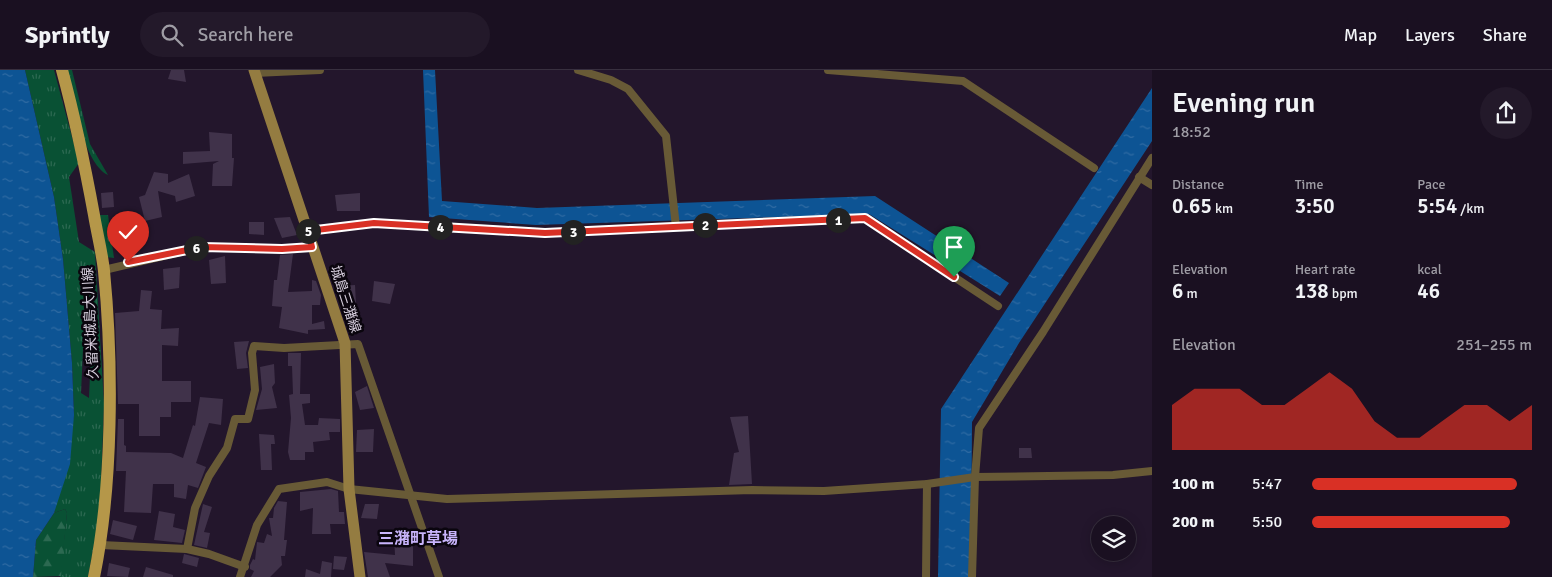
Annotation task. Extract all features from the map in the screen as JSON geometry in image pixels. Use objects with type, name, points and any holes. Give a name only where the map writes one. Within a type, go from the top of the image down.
[{"type":"main road","name":"久留米城島大川線","points":[[62,70],[82,151],[104,270],[108,352],[108,420],[101,545],[94,577]]},
{"type":"main road","name":"城島三潴線","points":[[254,72],[345,343],[349,489],[360,577]]},
{"type":"street","points":[[254,72],[320,70]]},
{"type":"street","points":[[578,70],[611,80],[628,89],[666,136],[676,226]]},
{"type":"street","points":[[828,70],[963,81],[1094,168]]},
{"type":"street","points":[[972,577],[975,477],[979,428],[1043,332],[1152,158]]},
{"type":"street","points":[[1139,177],[1152,185]]},
{"type":"street","points":[[308,231],[374,223],[545,233],[865,218],[998,306]]},
{"type":"street","points":[[104,270],[202,247],[282,249],[312,247]]},
{"type":"street","points":[[187,549],[195,508],[209,476],[227,448],[235,420],[248,418],[255,390],[252,353],[254,346],[336,346],[345,343],[358,344],[439,577]]},
{"type":"street","points":[[240,577],[245,567],[257,525],[279,489],[327,482],[349,489],[447,499],[752,490],[824,491],[927,484],[975,477],[1113,475],[1152,471]]},
{"type":"street","points":[[926,577],[927,484]]},
{"type":"street","points":[[101,545],[187,549],[245,567]]},
{"type":"green space","points":[[25,70],[54,70],[79,163],[69,177],[79,242],[95,252],[104,404],[100,512],[88,577],[60,577],[67,513],[65,509],[54,513],[74,415],[72,363],[63,259],[54,197]],"holes":[[[83,349],[91,351],[89,398],[81,393]]]},
{"type":"green space","points":[[66,70],[72,70],[90,144],[108,175],[99,168],[92,157],[80,128]]},
{"type":"green space","points":[[99,215],[108,215],[114,258],[106,257]]},
{"type":"green space","points":[[65,509],[67,513],[61,576],[33,577],[36,540],[54,513]]},
{"type":"water","points":[[0,70],[25,70],[54,197],[63,259],[72,363],[74,415],[70,464],[54,513],[36,540],[33,577],[0,577]]},
{"type":"water","points":[[423,70],[435,70],[442,201],[537,208],[875,196],[1009,283],[1000,296],[869,214],[536,225],[429,217]]},
{"type":"water","points":[[1152,88],[1152,141],[1019,343],[972,422],[971,577],[938,577],[941,409]]},
{"type":"building","points":[[171,70],[184,70],[186,82],[168,79]]},
{"type":"building","points":[[209,132],[232,134],[232,158],[234,158],[232,186],[212,186],[213,164],[219,161],[183,164],[183,152],[210,151]]},
{"type":"building","points":[[154,172],[168,174],[168,183],[189,174],[195,196],[176,202],[175,196],[158,191],[162,217],[145,221],[139,197],[145,195]]},
{"type":"building","points":[[113,192],[114,207],[102,208],[101,193]]},
{"type":"building","points":[[360,193],[360,211],[337,211],[335,195]]},
{"type":"building","points":[[290,217],[297,235],[282,238],[274,218]]},
{"type":"building","points":[[249,222],[264,222],[264,235],[249,234]]},
{"type":"building","points":[[293,254],[288,292],[312,291],[312,280],[316,281],[321,295],[320,305],[312,305],[312,324],[324,321],[325,329],[308,330],[308,334],[279,328],[282,307],[272,306],[274,280],[277,280],[280,255]]},
{"type":"building","points":[[225,256],[226,283],[211,284],[209,260]]},
{"type":"building","points":[[180,267],[179,288],[164,290],[163,269]]},
{"type":"building","points":[[374,281],[395,284],[390,304],[372,301]]},
{"type":"building","points":[[355,285],[356,304],[342,305],[340,286]]},
{"type":"building","points":[[141,290],[152,291],[150,309],[162,310],[161,329],[179,328],[178,346],[162,345],[162,381],[191,381],[191,402],[171,402],[171,417],[160,417],[160,436],[139,436],[139,404],[118,404],[115,313],[139,311]]},
{"type":"building","points":[[249,341],[246,353],[248,368],[237,369],[234,342]]},
{"type":"building","points":[[288,353],[301,353],[300,394],[310,394],[310,403],[302,404],[305,425],[318,425],[319,418],[340,419],[340,432],[329,432],[330,440],[313,442],[314,452],[305,452],[305,460],[290,460],[288,452],[291,418],[289,395],[293,394],[292,366],[288,366]]},
{"type":"building","points":[[274,364],[275,383],[272,387],[277,408],[256,410],[262,389],[260,367]]},
{"type":"building","points":[[367,386],[374,408],[360,410],[355,392]]},
{"type":"building","points":[[200,397],[223,399],[221,425],[209,423],[196,463],[206,467],[198,488],[188,485],[186,499],[174,497],[174,484],[153,484],[151,513],[124,512],[126,471],[116,471],[118,419],[124,419],[124,445],[126,446],[126,452],[171,453],[183,458],[193,425],[195,426]]},
{"type":"building","points":[[748,416],[752,484],[729,485],[734,453],[739,452],[730,417]]},
{"type":"building","points":[[374,429],[373,452],[356,452],[357,430]]},
{"type":"building","points":[[259,434],[274,435],[275,444],[271,444],[272,470],[261,470]]},
{"type":"building","points":[[1019,448],[1031,448],[1032,458],[1019,458]]},
{"type":"building","points":[[331,489],[338,491],[339,512],[344,512],[345,524],[330,524],[331,534],[312,534],[313,508],[300,511],[300,492]]},
{"type":"building","points":[[278,501],[287,502],[284,540],[287,540],[285,556],[281,556],[282,565],[270,577],[251,577],[254,571],[250,569],[250,565],[253,559],[255,560],[257,542],[264,543],[267,534],[272,536],[269,518],[273,518],[274,508]]},
{"type":"building","points":[[203,504],[212,507],[204,532],[210,533],[207,548],[194,545]]},
{"type":"building","points":[[365,504],[379,504],[377,519],[361,518]]},
{"type":"building","points":[[159,511],[175,514],[173,527],[185,530],[182,543],[154,540]]},
{"type":"building","points":[[113,520],[137,526],[133,540],[110,534]]},
{"type":"building","points":[[394,536],[413,540],[413,566],[385,563],[390,577],[368,577],[364,552],[395,555]]},
{"type":"building","points":[[184,554],[199,558],[197,567],[182,563]]},
{"type":"building","points":[[334,556],[347,557],[344,570],[333,569]]},
{"type":"building","points":[[322,561],[332,563],[331,577],[305,577],[306,569],[320,574]]},
{"type":"building","points":[[109,563],[130,568],[128,577],[107,576]]},
{"type":"building","points":[[146,567],[173,575],[173,577],[143,577]]},
{"type":"district","name":"三潴町草場","points":[[418,538]]},
{"type":"route","points":[[128,262],[202,247],[282,249],[312,247],[308,231],[374,223],[545,233],[865,218],[954,277]]}]
